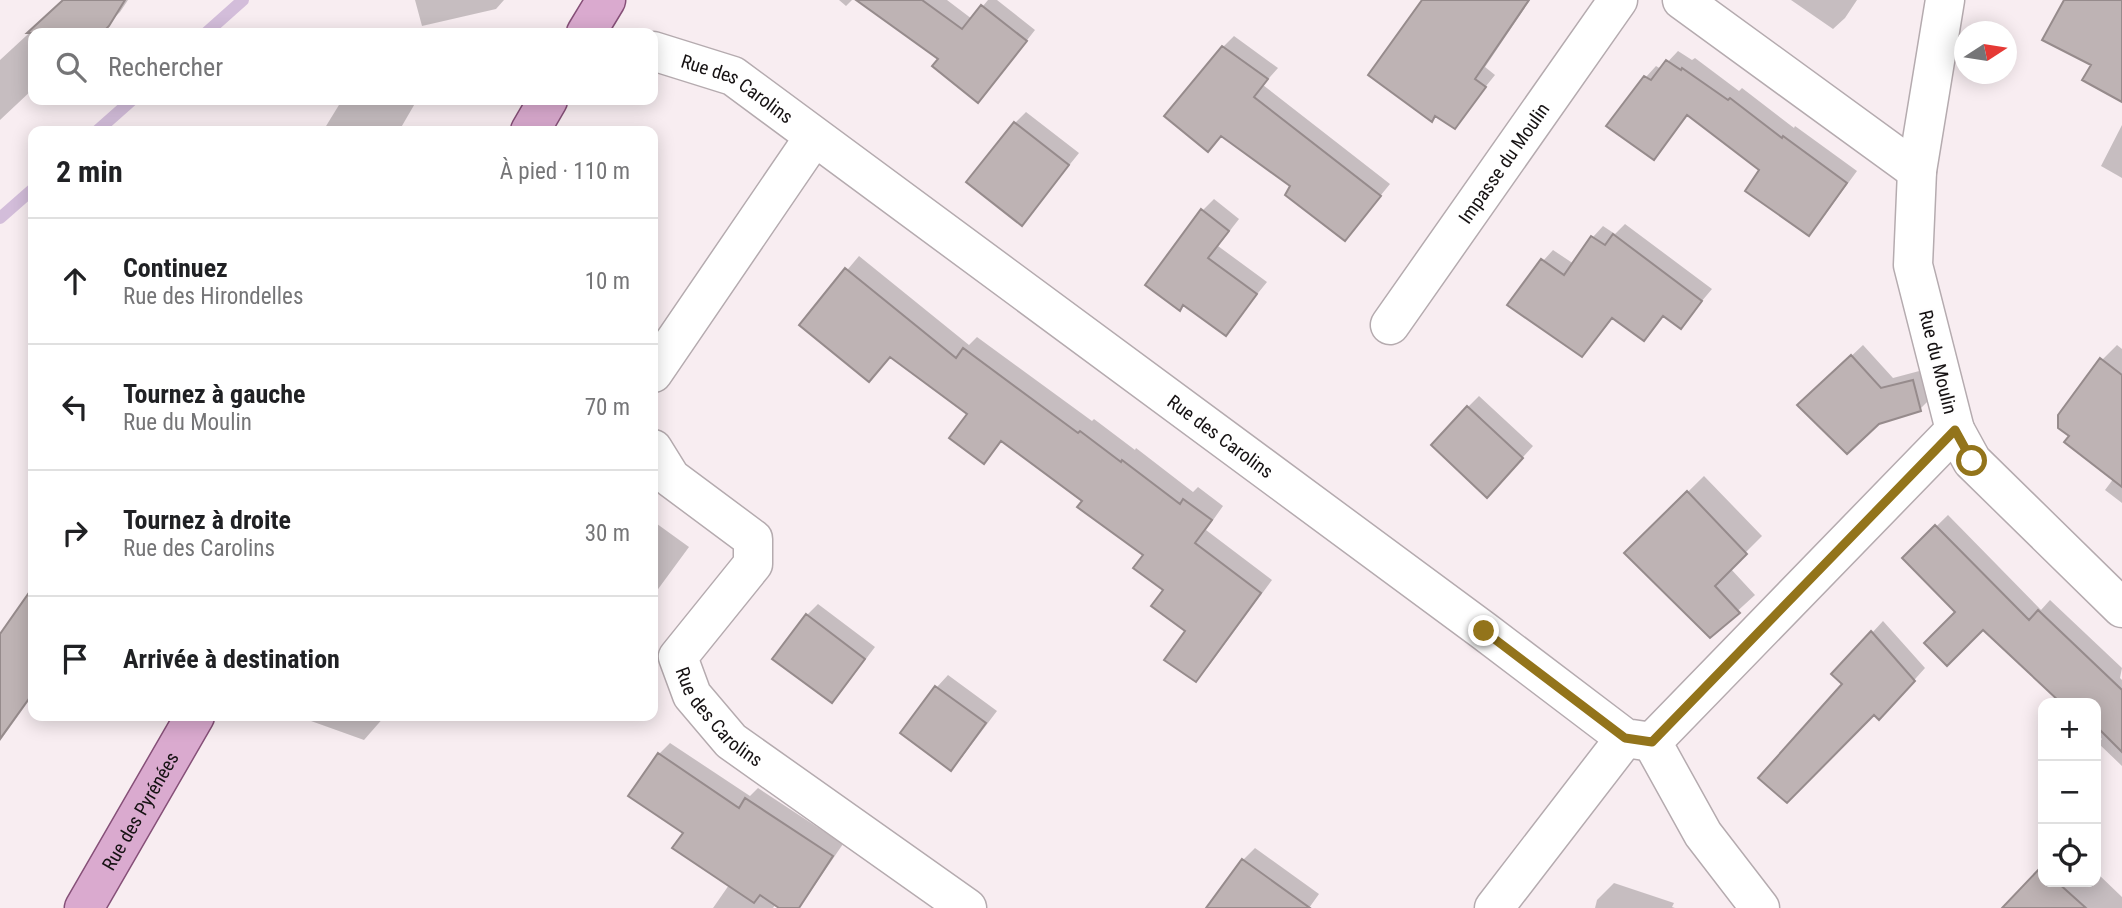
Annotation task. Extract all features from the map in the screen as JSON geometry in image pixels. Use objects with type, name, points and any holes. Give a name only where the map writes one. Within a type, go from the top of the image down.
[{"type":"main road","points":[[533,126],[545,105]]},
{"type":"main road","name":"Rue des Pyrénées","points":[[85,908],[189,721]]},
{"type":"street","name":"Impasse du Moulin","points":[[1390,325],[1618,0]]},
{"type":"street","points":[[1682,0],[1917,171]]},
{"type":"street","name":"Rue du Moulin","points":[[1638,740],[1955,430],[1913,265],[1917,171],[1945,0]]},
{"type":"street","name":"Rue des Carolins","points":[[658,53],[733,76],[1484,631],[1638,740]]},
{"type":"street","name":"Rue des Carolins","points":[[658,366],[814,137]]},
{"type":"street","points":[[1955,430],[1972,461],[2117,598]]},
{"type":"street","name":"Rue des Carolins","points":[[658,457],[671,478],[753,539],[753,564],[678,657],[692,695],[731,741],[967,908]]},
{"type":"street","points":[[1494,908],[1638,740],[1703,834],[1760,908]]},
{"type":"building","points":[[63,0],[125,0],[107,28],[32,28]]},
{"type":"building","points":[[856,0],[922,0],[962,29],[981,5],[1027,41],[978,103],[932,66],[938,59]]},
{"type":"building","points":[[1422,0],[1529,0],[1475,79],[1486,87],[1455,129],[1435,116],[1432,122],[1368,75]]},
{"type":"building","points":[[2064,0],[2122,0],[2122,102],[2082,80],[2091,65],[2042,40]]},
{"type":"building","points":[[1222,46],[1268,79],[1254,97],[1381,196],[1345,241],[1285,195],[1290,186],[1221,136],[1208,152],[1164,116]]},
{"type":"building","points":[[1666,60],[1728,100],[1730,98],[1847,183],[1809,236],[1745,191],[1759,170],[1687,115],[1654,160],[1606,126],[1644,76],[1651,80]]},
{"type":"building","points":[[1014,122],[1069,165],[1022,226],[966,182]]},
{"type":"building","points":[[1201,209],[1229,231],[1208,258],[1257,294],[1226,336],[1183,305],[1180,311],[1145,285]]},
{"type":"building","points":[[1613,234],[1702,301],[1681,329],[1663,316],[1644,341],[1612,318],[1582,357],[1507,305],[1541,259],[1564,275],[1591,236],[1605,245]]},
{"type":"building","points":[[845,268],[956,358],[963,348],[1180,504],[1183,499],[1212,520],[1195,543],[1261,593],[1196,682],[1164,660],[1185,631],[1151,606],[1163,590],[1133,568],[1143,555],[1077,507],[1082,501],[1001,441],[984,464],[949,438],[967,414],[890,357],[869,382],[799,325]]},
{"type":"building","points":[[1851,355],[1881,388],[1913,380],[1921,411],[1879,424],[1847,454],[1797,405]]},
{"type":"building","points":[[2100,358],[2122,375],[2122,487],[2064,442],[2069,436],[2058,428],[2058,415]]},
{"type":"building","points":[[1467,406],[1523,458],[1487,498],[1431,445]]},
{"type":"building","points":[[1687,491],[1747,554],[1715,586],[1740,613],[1710,638],[1624,553]]},
{"type":"building","points":[[1935,525],[2029,620],[2038,610],[2122,690],[2122,752],[2101,731],[2101,698],[2056,698],[1983,630],[1947,666],[1924,643],[1955,612],[1902,558]]},
{"type":"building","points":[[28,594],[28,700],[0,739],[0,634]]},
{"type":"building","points":[[806,614],[865,659],[832,703],[772,659]]},
{"type":"building","points":[[1871,631],[1915,681],[1879,720],[1874,715],[1787,803],[1758,778],[1842,684],[1831,674]]},
{"type":"building","points":[[935,686],[986,723],[951,771],[900,733]]},
{"type":"building","points":[[658,753],[739,808],[745,798],[833,856],[799,908],[779,908],[760,895],[754,903],[672,848],[683,833],[628,796]]},
{"type":"building","points":[[1242,859],[1310,908],[1206,908]]},
{"type":"building","points":[[2038,870],[2038,887],[2063,887],[2086,908],[2002,908]]},
{"type":"waterway","points":[[212,28],[243,0]]},
{"type":"waterway","points":[[103,126],[126,105]]},
{"type":"waterway","points":[[0,218],[28,193]]},
{"type":"route","points":[[1484,631],[1625,738],[1652,742],[1955,430],[1972,461]]}]
